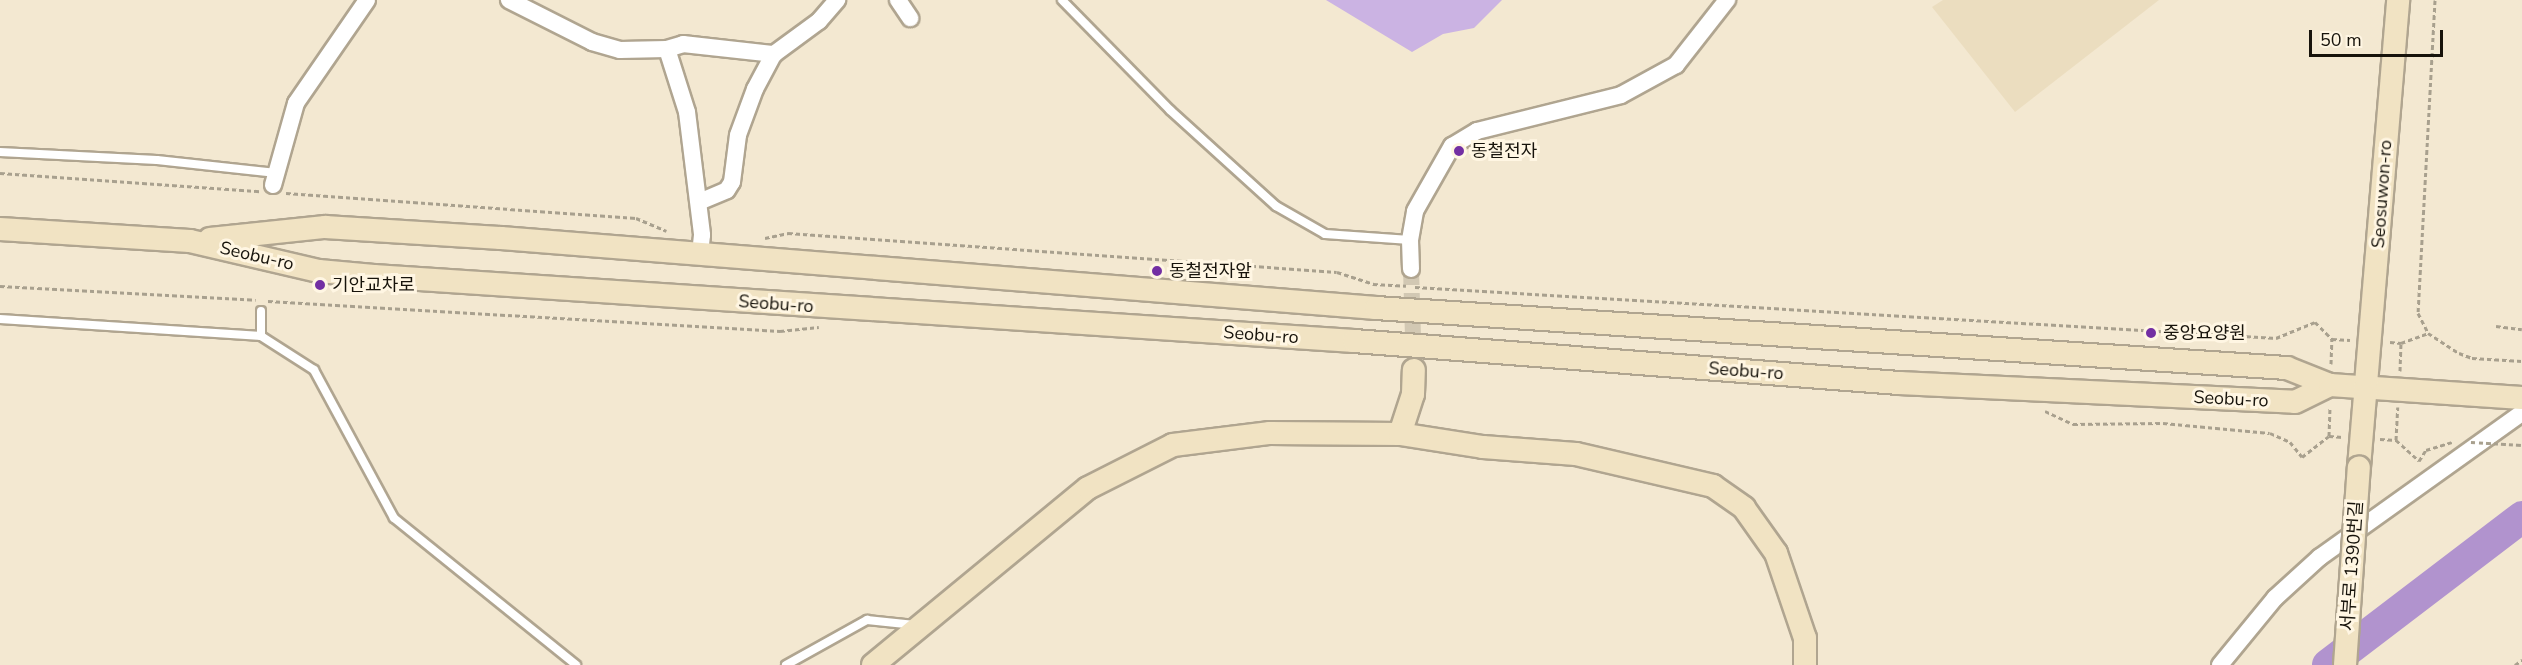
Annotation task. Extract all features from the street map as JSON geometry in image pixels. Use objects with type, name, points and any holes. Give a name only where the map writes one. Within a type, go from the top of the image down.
[{"type":"main road","name":"Seosuwon-ro","points":[[2359,467],[2398,0]]},
{"type":"main road","name":"Seobu-ro","points":[[190,241],[325,227],[699,254],[1376,308],[2287,368],[2330,385],[2522,398]]},
{"type":"main road","name":"Seobu-ro","points":[[0,229],[190,241],[319,271],[374,276],[1354,341],[1899,383],[2295,402],[2330,385]]},
{"type":"main road","points":[[1400,434],[1413,394],[1414,370]]},
{"type":"main road","points":[[873,665],[1088,488],[1173,445],[1270,433],[1400,434],[1483,447],[1576,454],[1713,486],[1744,508],[1776,553],[1804,638],[1805,665]]},
{"type":"main road","name":"서부로 1390번길","points":[[2345,665],[2359,467]]},
{"type":"street","points":[[276,186],[296,103],[367,0]]},
{"type":"street","points":[[509,0],[592,42],[620,50],[667,49],[683,44],[774,54]]},
{"type":"street","points":[[699,202],[727,190],[732,182],[738,135],[755,89],[774,54],[819,21],[837,0]]},
{"type":"street","points":[[898,0],[910,18]]},
{"type":"street","points":[[1412,268],[1410,240],[1415,211],[1452,146],[1477,131],[1621,95],[1676,65],[1727,0]]},
{"type":"street","points":[[667,49],[687,112],[699,202],[699,254]]},
{"type":"street","points":[[2220,665],[2275,598],[2320,557],[2522,413]]},
{"type":"lane","points":[[1062,0],[1170,110],[1276,206],[1325,234],[1410,240]]},
{"type":"lane","points":[[0,152],[157,160],[276,186]]},
{"type":"lane","points":[[261,311],[261,336]]},
{"type":"lane","points":[[0,319],[261,336],[314,370],[394,518],[576,665]]},
{"type":"lane","points":[[786,665],[867,620],[922,626]]},
{"type":"path","points":[[2435,0],[2418,313],[2428,333],[2459,353],[2494,360],[2522,362]]},
{"type":"path","points":[[0,173],[276,186],[636,218],[669,232]]},
{"type":"path","points":[[757,239],[800,234],[1337,272],[1373,284],[2264,337],[2289,335],[2315,322],[2332,339]]},
{"type":"path","points":[[0,286],[780,331],[822,326]]},
{"type":"path","points":[[2496,326],[2522,328]]},
{"type":"path","points":[[2401,343],[2428,333]]},
{"type":"path","points":[[2034,406],[2073,424],[2163,423],[2270,434],[2290,442],[2302,457],[2329,436]]},
{"type":"path","points":[[2396,440],[2419,461],[2426,450],[2436,446],[2471,442],[2522,445]]},
{"type":"path","points":[[2515,665],[2522,660]]},
{"type":"shaded area","points":[[1326,0],[1502,0],[1474,28],[1443,34],[1412,52]]},
{"type":"shaded area","points":[[1943,0],[2159,0],[2015,112],[1932,7]]},
{"type":"waterway","points":[[2328,665],[2522,517]]},
{"type":"tunnel","points":[[1411,269],[1414,370]]},
{"type":"place","name":"동철전자","points":[[1459,151]]},
{"type":"place","name":"동철전자앞","points":[[1157,271]]},
{"type":"place","name":"기안교차로","points":[[320,285]]},
{"type":"place","name":"중앙요양원","points":[[2151,333]]}]
